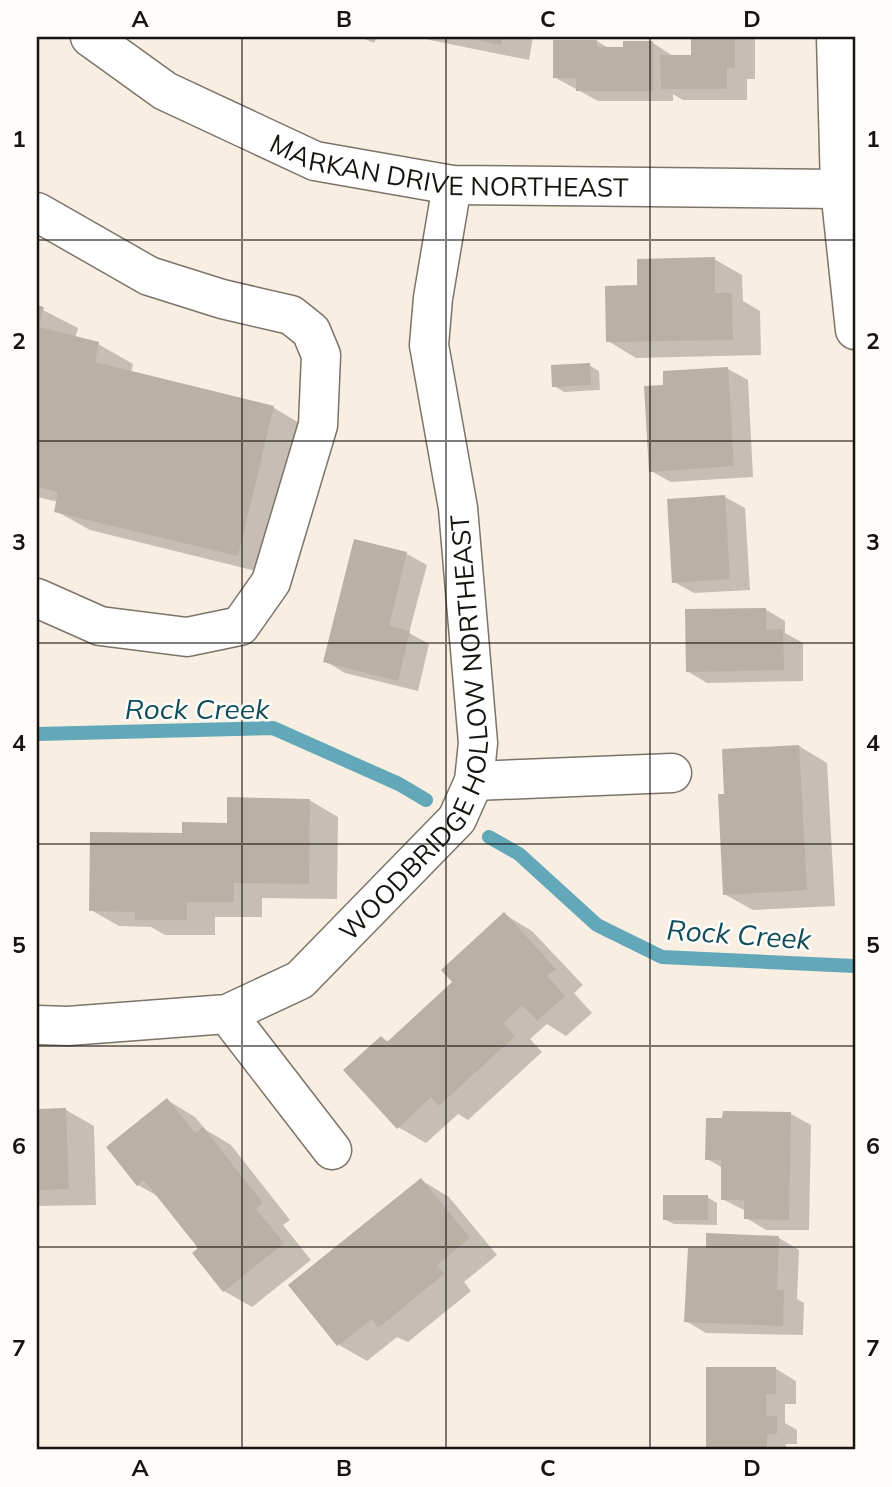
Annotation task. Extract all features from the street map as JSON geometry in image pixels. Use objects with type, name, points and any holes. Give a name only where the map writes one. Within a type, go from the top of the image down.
[{"type":"street","name":"MARKAN DRIVE NORTHEAST","points":[[90,37],[165,91],[315,161],[452,186],[840,188]]},
{"type":"street","points":[[836,37],[840,188],[855,330]]},
{"type":"street","name":"WOODBRIDGE HOLLOW NORTHEAST","points":[[37,1026],[228,1014],[300,980],[457,819],[474,781],[478,743],[458,509],[429,345],[433,298],[452,186]]},
{"type":"street","points":[[37,212],[149,276],[222,299],[291,315],[311,331],[321,355],[318,425],[271,582],[240,626],[187,638],[100,626],[37,598]]},
{"type":"street","points":[[474,781],[671,773]]},
{"type":"street","points":[[228,1014],[332,1150]]},
{"type":"building","points":[[461,37],[502,37],[501,45]]},
{"type":"building","points":[[691,37],[735,37],[735,68],[727,68],[727,89],[661,89],[660,55],[691,55]]},
{"type":"building","points":[[553,40],[597,40],[597,47],[623,47],[623,41],[653,41],[653,91],[576,91],[576,78],[553,78]]},
{"type":"building","points":[[715,257],[715,293],[732,293],[733,340],[606,342],[605,286],[637,285],[637,259]]},
{"type":"building","points":[[37,305],[44,307],[39,327],[99,342],[95,362],[274,406],[238,556],[54,512],[58,492],[37,487]]},
{"type":"building","points":[[590,363],[591,385],[552,387],[551,365]]},
{"type":"building","points":[[728,367],[734,466],[649,472],[644,386],[663,385],[663,371]]},
{"type":"building","points":[[725,495],[730,579],[672,583],[667,499]]},
{"type":"building","points":[[354,539],[407,552],[389,626],[410,631],[398,681],[323,662]]},
{"type":"building","points":[[766,608],[766,630],[783,629],[784,670],[686,672],[685,609]]},
{"type":"building","points":[[799,745],[807,890],[723,895],[718,794],[724,794],[722,749]]},
{"type":"building","points":[[227,797],[310,799],[309,884],[234,883],[234,902],[187,902],[187,920],[135,920],[135,912],[89,911],[90,832],[182,833],[182,822],[227,823]]},
{"type":"building","points":[[504,912],[556,969],[547,976],[565,996],[537,1021],[522,1005],[503,1023],[515,1036],[439,1106],[431,1097],[397,1129],[343,1070],[381,1036],[387,1042],[452,982],[441,970]]},
{"type":"building","points":[[167,1098],[195,1133],[203,1127],[263,1203],[256,1209],[284,1243],[223,1292],[192,1253],[198,1248],[144,1180],[137,1186],[106,1147]]},
{"type":"building","points":[[66,1108],[69,1189],[37,1190],[37,1109]]},
{"type":"building","points":[[723,1111],[791,1112],[789,1220],[744,1219],[744,1200],[721,1200],[721,1160],[705,1160],[706,1118],[722,1118]]},
{"type":"building","points":[[421,1178],[470,1238],[437,1265],[444,1274],[378,1328],[372,1319],[337,1346],[288,1285]]},
{"type":"building","points":[[663,1195],[708,1195],[708,1220],[663,1220]]},
{"type":"building","points":[[706,1233],[779,1236],[777,1290],[784,1290],[783,1326],[684,1322],[688,1248],[706,1248]]},
{"type":"building","points":[[706,1367],[776,1367],[776,1394],[766,1394],[766,1416],[777,1416],[777,1434],[767,1434],[767,1450],[706,1450]]},
{"type":"waterway","name":"Rock Creek","points":[[37,734],[273,728],[399,784],[426,800]]},
{"type":"waterway","name":"Rock Creek","points":[[489,837],[519,854],[597,925],[662,957],[855,966]]}]
